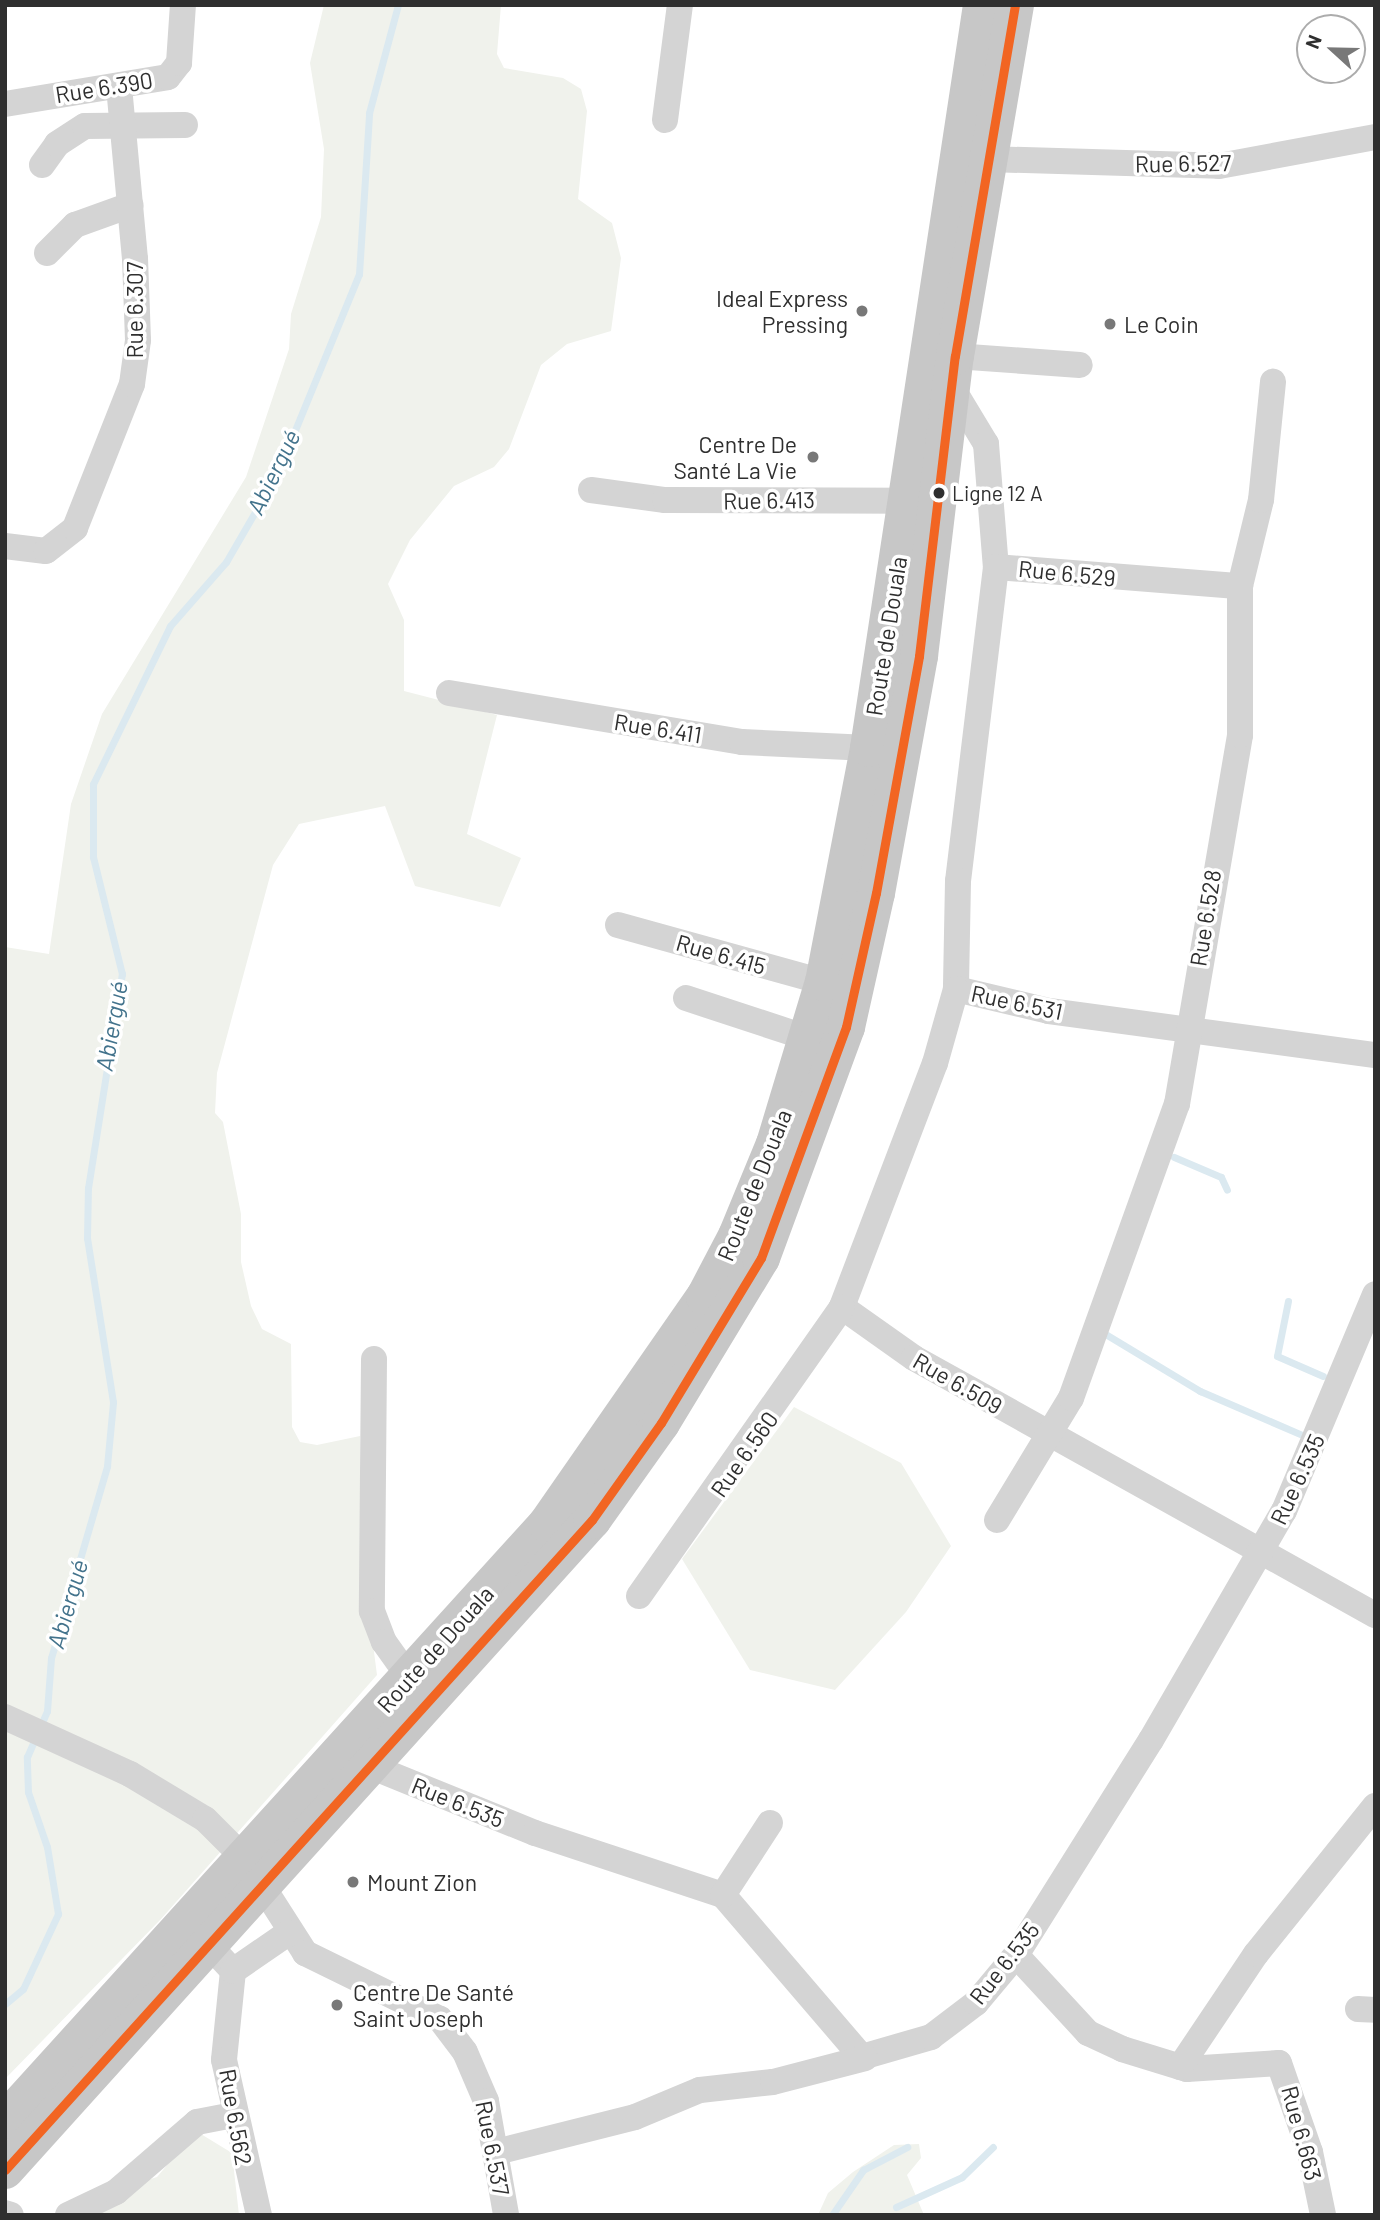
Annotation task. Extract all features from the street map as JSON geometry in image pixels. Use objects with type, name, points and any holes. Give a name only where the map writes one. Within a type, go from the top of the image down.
[{"type":"main road","name":"Route de Douala","points":[[5,2121],[253,1873],[409,1677],[580,1484],[705,1297],[775,1144],[824,982],[869,748],[907,501],[943,378],[982,5]]},
{"type":"main road","points":[[5,2170],[221,1958],[253,1873],[370,1766],[514,1611],[621,1482],[761,1258],[846,1027],[919,656],[943,378],[988,159],[1014,5]]},
{"type":"street","name":"Rue 6.390","points":[[5,104],[119,86],[175,73],[183,5]]},
{"type":"street","points":[[665,120],[680,5]]},
{"type":"street","name":"Rue 6.307","points":[[5,546],[47,551],[63,542],[117,430],[138,340],[131,205],[119,86]]},
{"type":"street","points":[[42,165],[57,144],[85,126],[185,125]]},
{"type":"street","name":"Rue 6.527","points":[[988,159],[1219,166],[1375,137]]},
{"type":"street","points":[[47,253],[82,221],[131,205]]},
{"type":"street","points":[[943,378],[1080,365]]},
{"type":"street","name":"Rue 6.529","points":[[943,378],[986,444],[996,567],[1240,586]]},
{"type":"street","name":"Rue 6.528","points":[[997,1520],[1053,1435],[1164,1146],[1240,736],[1240,586],[1261,500],[1273,382]]},
{"type":"street","name":"Rue 6.413","points":[[591,490],[665,500],[907,501]]},
{"type":"street","name":"Rue 6.531","points":[[996,567],[958,881],[956,989],[1049,1011],[1375,1055]]},
{"type":"street","name":"Rue 6.411","points":[[449,693],[742,741],[869,748]]},
{"type":"street","name":"Rue 6.415","points":[[618,925],[824,982]]},
{"type":"street","points":[[842,1307],[935,1063],[956,989]]},
{"type":"street","points":[[686,998],[808,1038]]},
{"type":"street","name":"Rue 6.535","points":[[496,2152],[635,2116],[700,2090],[774,2082],[864,2058],[954,2023],[1016,1955],[1261,1551],[1300,1475],[1375,1294]]},
{"type":"street","name":"Rue 6.509","points":[[842,1307],[885,1340],[1375,1615]]},
{"type":"street","name":"Rue 6.560","points":[[639,1596],[842,1307]]},
{"type":"street","points":[[374,1359],[372,1611],[384,1642],[409,1677]]},
{"type":"street","name":"Rue 6.537","points":[[5,1717],[71,1744],[205,1819],[253,1873],[288,1933],[330,1971],[407,1999],[440,2019],[465,2052],[486,2101],[506,2215]]},
{"type":"street","name":"Rue 6.535","points":[[370,1766],[535,1833],[723,1895]]},
{"type":"street","points":[[1180,2067],[1256,1954],[1375,1806]]},
{"type":"street","points":[[770,1823],[723,1895],[864,2058]]},
{"type":"street","points":[[221,1958],[288,1933]]},
{"type":"street","name":"Rue 6.663","points":[[1016,1955],[1088,2033],[1180,2067],[1280,2065],[1323,2215]]},
{"type":"street","name":"Rue 6.562","points":[[221,1958],[224,2060],[233,2115],[259,2215]]},
{"type":"street","points":[[68,2215],[116,2192],[197,2122],[233,2115]]},
{"type":"street","points":[[5,2213],[11,2215]]},
{"type":"shaded area","points":[[324,5],[501,5],[497,54],[504,68],[563,78],[581,89],[587,111],[578,199],[612,223],[621,258],[611,331],[567,344],[541,365],[509,449],[494,467],[454,486],[410,540],[388,584],[404,620],[404,691],[497,715],[467,834],[521,858],[500,907],[415,886],[385,806],[299,824],[273,865],[217,1073],[215,1113],[223,1122],[241,1214],[241,1262],[251,1306],[262,1329],[291,1344],[292,1427],[300,1442],[317,1445],[360,1436],[361,1552],[377,1675],[161,1919],[5,2079],[5,947],[49,954],[71,804],[102,714],[246,477],[289,349],[291,314],[321,217],[324,149],[310,63]]},
{"type":"shaded area","points":[[794,1407],[901,1463],[951,1546],[906,1612],[835,1690],[750,1670],[682,1559]]},
{"type":"shaded area","points":[[196,2131],[232,2153],[239,2215],[72,2215],[102,2195],[157,2177]]},
{"type":"shaded area","points":[[919,2144],[921,2158],[907,2175],[924,2215],[818,2215],[828,2193],[853,2172],[894,2145]]},
{"type":"waterway","name":"Abiergué","points":[[5,2004],[23,1989],[58,1914],[47,1847],[28,1792],[27,1757],[47,1711],[51,1658],[107,1466],[113,1402],[87,1238],[88,1188],[122,974],[93,857],[93,784],[170,626],[226,562],[277,474],[359,274],[369,113],[398,5]]},
{"type":"waterway","points":[[1174,1157],[1221,1177],[1227,1190]]},
{"type":"waterway","points":[[1288,1301],[1277,1356],[1323,1376]]},
{"type":"waterway","points":[[1107,1335],[1200,1391],[1302,1435]]},
{"type":"waterway","points":[[832,2215],[863,2170],[907,2147]]},
{"type":"waterway","points":[[896,2207],[962,2177],[993,2147]]},
{"type":"transit line","points":[[5,2170],[592,1520],[661,1423],[761,1258],[846,1027],[876,893],[919,656],[955,356],[1015,5]]},
{"type":"place","name":"Ideal Express Pressing","points":[[862,311]]},
{"type":"place","name":"Le Coin","points":[[1110,324]]},
{"type":"place","name":"Centre De Santé La Vie","points":[[813,457]]},
{"type":"place","name":"Ligne 12 A","points":[[939,493]]},
{"type":"place","name":"Mount Zion","points":[[353,1882]]},
{"type":"place","name":"Centre De Santé Saint Joseph","points":[[337,2005]]}]
